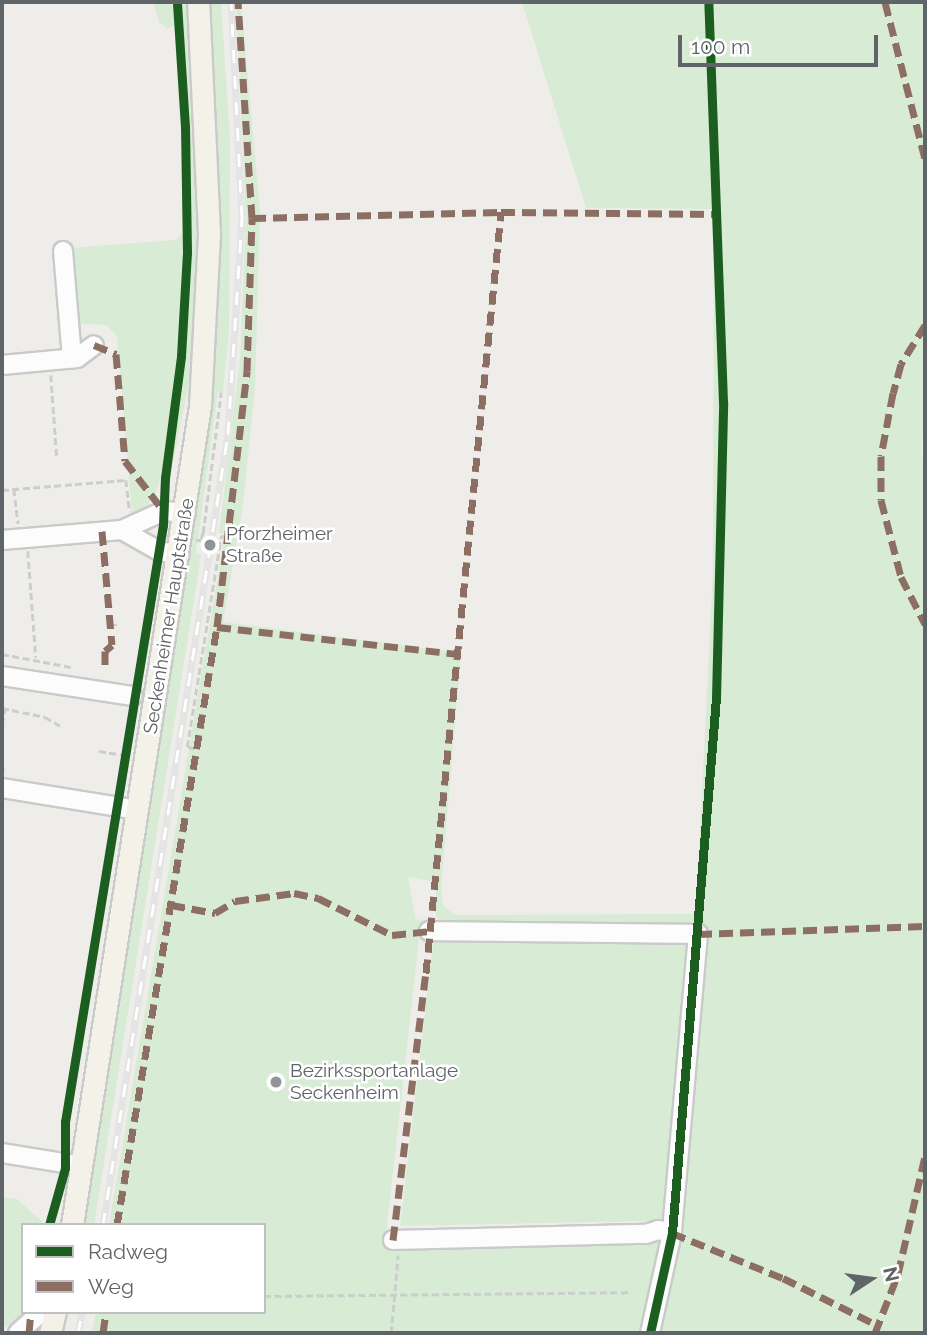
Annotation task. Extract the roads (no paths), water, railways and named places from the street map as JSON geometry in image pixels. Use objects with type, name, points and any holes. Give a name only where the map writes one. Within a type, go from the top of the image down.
[{"type":"main road","name":"Seckenheimer Hauptstraße","points":[[72,1223],[180,555],[200,406],[209,233],[198,2]]},
{"type":"main road","points":[[50,1333],[55,1314]]},
{"type":"street","points":[[63,251],[72,359]]},
{"type":"street","points":[[2,366],[72,359],[94,345]]},
{"type":"street","points":[[16,538],[127,527],[164,511],[186,513]]},
{"type":"street","points":[[127,527],[159,551],[180,555]]},
{"type":"street","points":[[2,676],[132,696]]},
{"type":"street","points":[[2,788],[138,810]]},
{"type":"street","points":[[429,931],[698,934],[672,1233],[650,1333]]},
{"type":"street","points":[[2,1153],[82,1166]]},
{"type":"street","points":[[396,1241],[646,1234],[658,1230],[672,1233]]},
{"type":"street","points":[[18,1333],[39,1314]]},
{"type":"railway","points":[[103,1223],[228,434],[242,218],[231,2]]},
{"type":"railway","points":[[78,1333],[82,1314]]},
{"type":"place","name":"Pforzheimer Straße","points":[[210,545]]},
{"type":"place","name":"Bezirkssportanlage Seckenheim","points":[[276,1082]]}]
